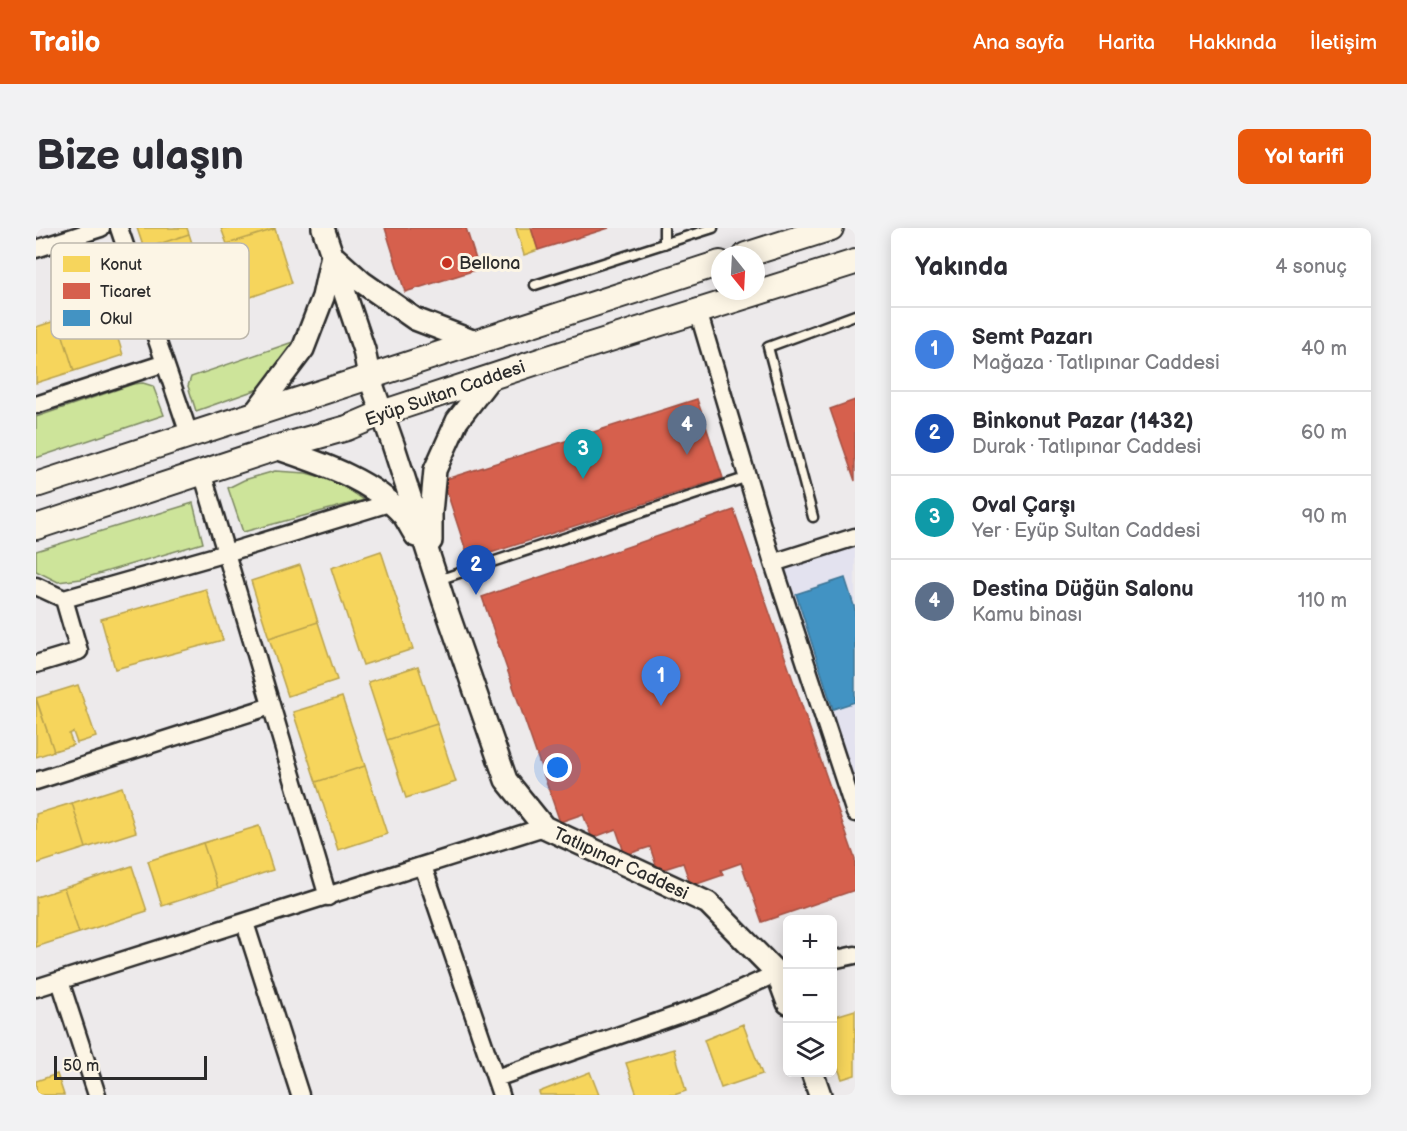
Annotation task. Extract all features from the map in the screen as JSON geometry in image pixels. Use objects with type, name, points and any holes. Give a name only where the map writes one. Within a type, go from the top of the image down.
[{"type":"main road","points":[[765,249],[831,228]]},
{"type":"main road","name":"Eyüp Sultan Caddesi","points":[[36,527],[276,448],[346,428],[382,413],[490,378],[855,262]]},
{"type":"main road","points":[[36,484],[711,266]]},
{"type":"street","points":[[55,243],[101,228]]},
{"type":"street","points":[[119,228],[124,243]]},
{"type":"street","points":[[323,228],[364,350],[369,376],[431,560]]},
{"type":"street","points":[[36,249],[51,244]]},
{"type":"street","points":[[332,255],[362,282],[415,319],[475,342]]},
{"type":"street","points":[[254,414],[303,349],[323,297],[332,255]]},
{"type":"street","points":[[698,311],[773,563],[855,813]]},
{"type":"street","points":[[157,339],[189,434]]},
{"type":"street","points":[[36,405],[165,363]]},
{"type":"street","points":[[431,560],[431,513],[435,470],[457,421],[490,378]]},
{"type":"street","points":[[276,448],[327,466],[374,490],[403,516],[431,560]]},
{"type":"street","points":[[202,472],[328,897]]},
{"type":"street","points":[[36,586],[64,599],[389,503]]},
{"type":"street","points":[[773,563],[855,537]]},
{"type":"street","name":"Tatlıpınar Caddesi","points":[[431,560],[506,780],[544,827],[708,903],[782,972]]},
{"type":"street","points":[[36,664],[79,651],[64,599]]},
{"type":"street","points":[[36,781],[271,706]]},
{"type":"street","points":[[36,988],[544,827]]},
{"type":"street","points":[[423,866],[501,1095]]},
{"type":"street","points":[[244,923],[300,1095]]},
{"type":"street","points":[[837,959],[855,955]]},
{"type":"street","points":[[496,1078],[712,1003],[782,972]]},
{"type":"street","points":[[60,981],[97,1095]]},
{"type":"street","points":[[814,1077],[820,1095]]},
{"type":"lane","points":[[664,228],[664,244]]},
{"type":"lane","points":[[535,285],[713,228]]},
{"type":"lane","points":[[813,517],[768,347],[855,315]]},
{"type":"lane","points":[[438,580],[748,477]]},
{"type":"shaded area","points":[[855,545],[855,784],[782,569]]},
{"type":"green space","points":[[293,342],[264,387],[196,411],[188,386],[191,377]]},
{"type":"green space","points":[[143,383],[153,386],[164,415],[36,458],[36,417],[133,384]]},
{"type":"green space","points":[[275,471],[306,473],[336,481],[364,500],[243,532],[228,488],[244,480]]},
{"type":"green space","points":[[193,503],[203,543],[81,579],[58,582],[36,571],[36,551]]},
{"type":"building: Konut","points":[[137,228],[187,228],[189,234],[162,243],[142,243]]},
{"type":"building: Konut","points":[[221,228],[275,228],[230,243],[227,243]]},
{"type":"building: Konut","points":[[516,228],[531,228],[538,250],[524,255]]},
{"type":"building: Konut","points":[[275,229],[292,283],[249,298],[249,243],[230,243]]},
{"type":"building: Konut","points":[[189,234],[192,243],[162,243]]},
{"type":"building: Konut","points":[[51,322],[51,339],[64,339],[74,371],[36,383],[36,327]]},
{"type":"building: Konut","points":[[64,339],[118,339],[123,355],[74,371]]},
{"type":"building: Konut","points":[[381,551],[413,649],[363,665],[331,568]]},
{"type":"building: Konut","points":[[300,565],[318,622],[269,638],[251,581]]},
{"type":"building: Konut","points":[[206,589],[223,640],[115,669],[101,619]]},
{"type":"building: Konut","points":[[318,622],[337,680],[288,696],[269,638]]},
{"type":"building: Konut","points":[[418,666],[437,724],[387,740],[368,682]]},
{"type":"building: Konut","points":[[78,685],[96,737],[77,743],[73,732],[69,734],[73,745],[54,751],[36,698]]},
{"type":"building: Konut","points":[[342,697],[365,766],[316,782],[293,712]]},
{"type":"building: Konut","points":[[36,699],[54,751],[36,757]]},
{"type":"building: Konut","points":[[437,724],[456,782],[406,798],[387,740]]},
{"type":"building: Konut","points":[[365,766],[387,834],[338,850],[316,782]]},
{"type":"building: Konut","points":[[122,787],[136,832],[86,848],[72,803]]},
{"type":"building: Konut","points":[[72,803],[86,848],[36,864],[36,814]]},
{"type":"building: Konut","points":[[259,826],[273,870],[218,888],[203,843]]},
{"type":"building: Konut","points":[[203,843],[218,888],[162,906],[148,861]]},
{"type":"building: Konut","points":[[132,866],[147,911],[79,933],[64,888]]},
{"type":"building: Konut","points":[[64,888],[79,933],[36,947],[36,897]]},
{"type":"building: Konut","points":[[855,1010],[855,1075],[842,1079],[837,1065],[837,1015]]},
{"type":"building: Konut","points":[[743,1024],[762,1074],[721,1088],[704,1040]]},
{"type":"building: Konut","points":[[674,1049],[686,1091],[674,1095],[637,1095],[626,1063]]},
{"type":"building: Konut","points":[[590,1072],[599,1095],[540,1095],[539,1092]]},
{"type":"building: Konut","points":[[57,1074],[64,1095],[36,1095],[36,1081]]},
{"type":"building: Ticaret","points":[[385,228],[466,228],[479,269],[405,292]]},
{"type":"building: Ticaret","points":[[531,228],[609,228],[538,250]]},
{"type":"building: Ticaret","points":[[697,399],[723,478],[469,560],[443,480]]},
{"type":"building: Ticaret","points":[[855,400],[855,481],[830,409]]},
{"type":"building: Ticaret","points":[[734,510],[855,859],[855,890],[762,922],[741,863],[721,870],[723,875],[691,886],[683,863],[658,871],[650,847],[625,855],[616,829],[592,838],[583,814],[560,822],[482,597]]},
{"type":"building: Okul","points":[[845,578],[855,609],[855,702],[833,709],[796,594]]},
{"type":"place","name":"Bellona","points":[[447,263]]},
{"type":"place","name":"Destina Düğün Salonu","points":[[687,455]]},
{"type":"place","name":"Oval Çarşı","points":[[583,479]]},
{"type":"place","name":"Binkonut Pazar (1432)","points":[[476,595]]},
{"type":"place","name":"Semt Pazarı","points":[[661,706]]}]
